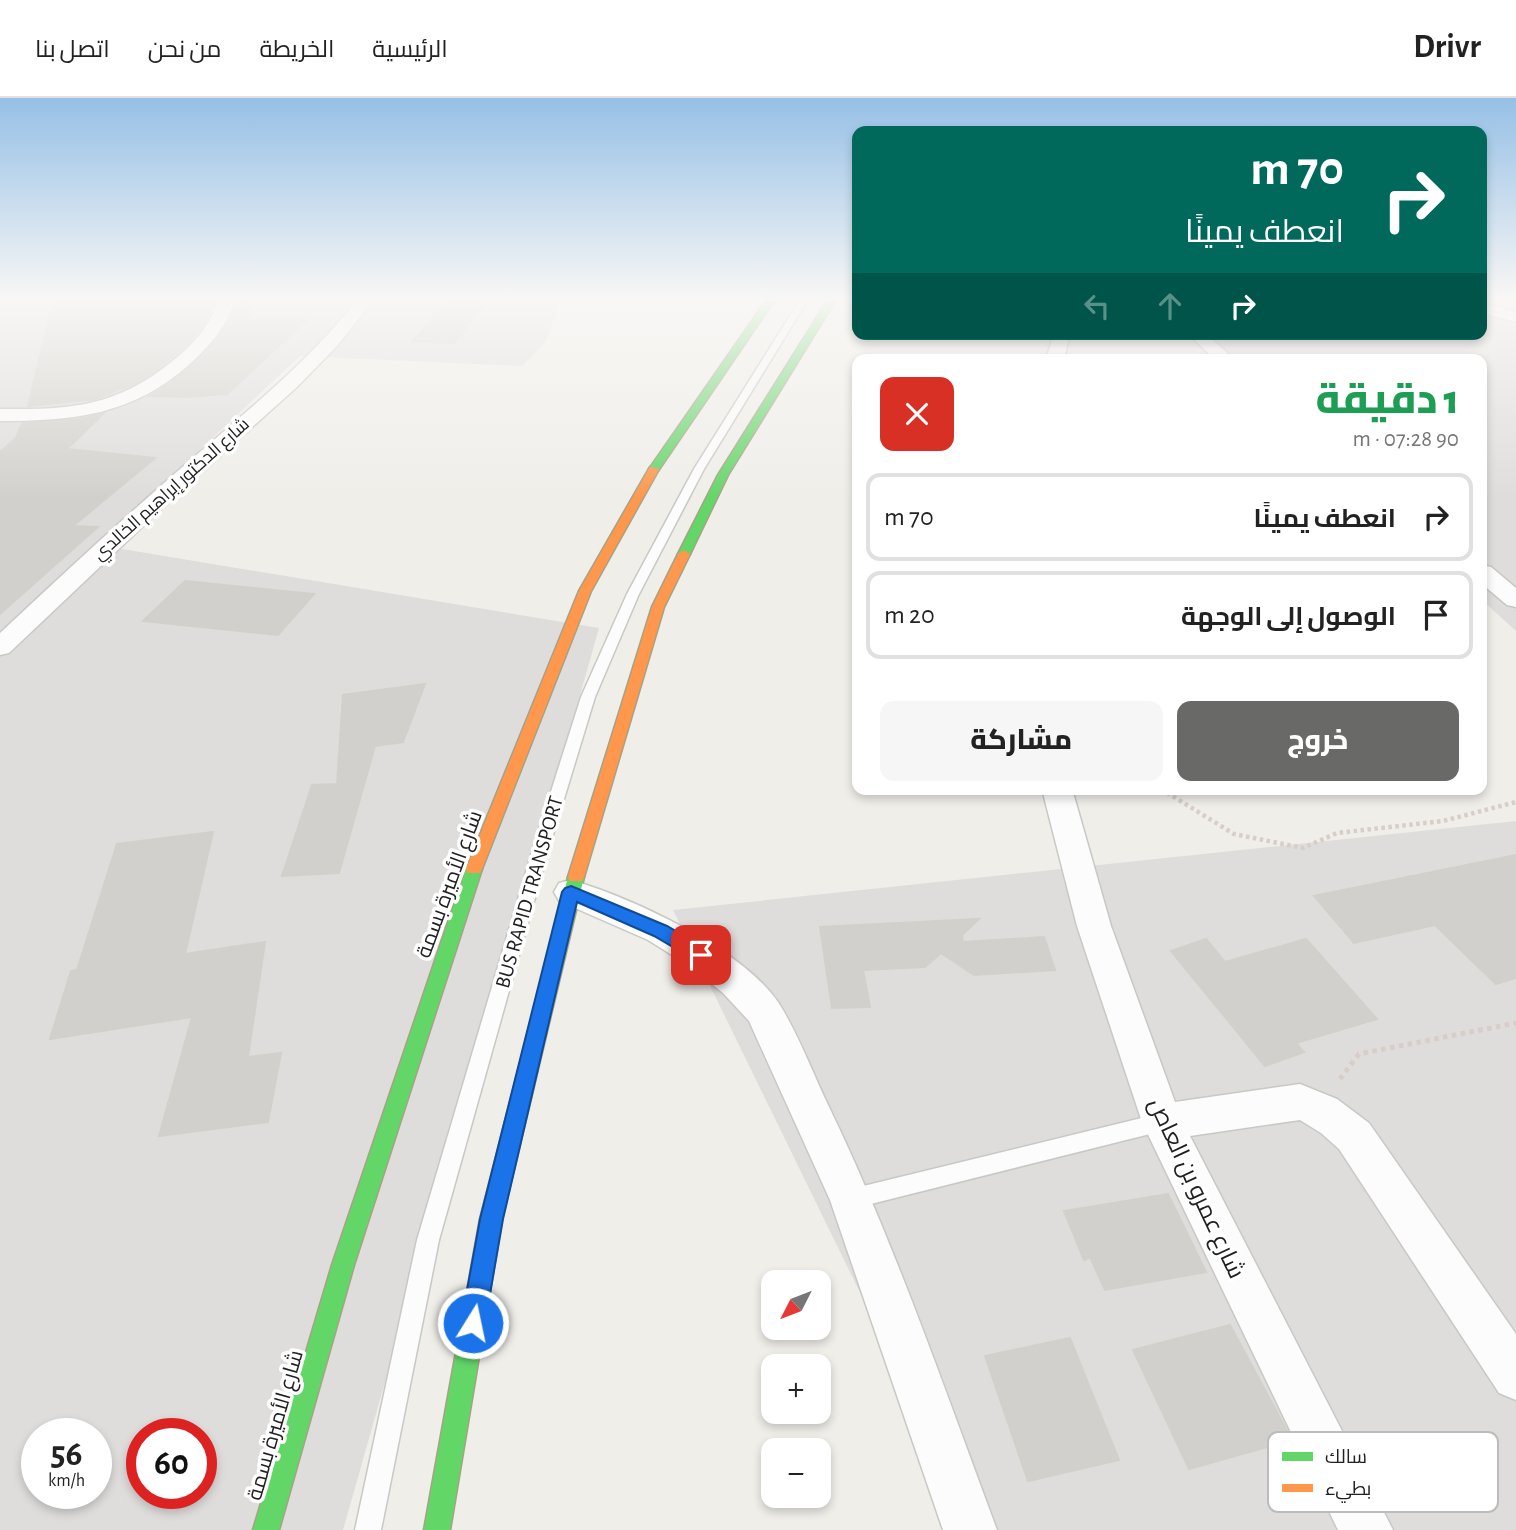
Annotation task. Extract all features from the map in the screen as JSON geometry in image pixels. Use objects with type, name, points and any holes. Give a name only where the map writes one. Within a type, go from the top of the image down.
[{"type":"main road","name":"شارع الأميرة بسمة","points":[[267,1530],[343,1265],[471,877],[585,591],[660,459],[726,365]]},
{"type":"main road","points":[[437,1530],[491,1219],[571,892],[657,607],[723,475],[792,365]]},
{"type":"street","points":[[0,415],[72,412],[133,396],[156,384],[179,365]]},
{"type":"street","name":"شارع الدكتور إبراهيم الخالدي","points":[[0,647],[109,543],[310,365]]},
{"type":"street","points":[[1487,576],[1516,600]]},
{"type":"street","name":"شارع عمرو بن العاص","points":[[1059,795],[1094,926],[1162,1122],[1317,1432]]},
{"type":"street","points":[[571,892],[660,931],[701,955],[736,983],[764,1012],[850,1199],[970,1530]]},
{"type":"street","points":[[1162,1122],[1300,1102],[1318,1107],[1339,1122],[1354,1136],[1516,1376]]},
{"type":"street","name":"شارع عمرو بن العاص","points":[[1357,1512],[1366,1530]]},
{"type":"lane","name":"BUS RAPID TRANSPORT","points":[[368,1530],[428,1240],[542,845],[588,697],[633,594],[699,469],[764,365]]},
{"type":"lane","points":[[850,1199],[1162,1122]]},
{"type":"path","points":[[1171,795],[1234,834],[1303,848],[1337,833],[1443,821],[1516,802]]},
{"type":"path","points":[[1359,1054],[1516,1023]]},
{"type":"shaded area","points":[[0,365],[291,365],[98,545],[599,628],[343,1530],[0,1530]]},
{"type":"shaded area","points":[[1487,365],[1516,365],[1516,631],[1487,605]]},
{"type":"shaded area","points":[[1516,821],[1516,1530],[976,1530],[673,910]]},
{"type":"building","points":[[38,365],[163,365],[136,383],[95,399],[28,406]]},
{"type":"building","points":[[190,365],[259,365],[227,394],[150,396]]},
{"type":"building","points":[[103,414],[67,449],[155,458],[73,526],[98,527],[0,614],[0,452],[16,438],[22,423],[78,419]]},
{"type":"building","points":[[185,581],[314,594],[278,635],[143,621]]},
{"type":"building","points":[[425,684],[403,742],[375,746],[339,873],[282,876],[312,785],[337,784],[343,695]]},
{"type":"building","points":[[213,832],[185,954],[265,942],[248,1057],[281,1053],[268,1122],[159,1136],[192,1017],[50,1039],[71,971],[77,970],[117,844]]},
{"type":"building","points":[[1516,855],[1516,978],[1496,984],[1435,925],[1354,943],[1314,896]]},
{"type":"building","points":[[979,919],[962,935],[963,942],[1044,937],[1055,970],[974,975],[941,953],[925,967],[863,970],[870,1007],[832,1008],[820,927]]},
{"type":"building","points":[[1206,939],[1225,962],[1306,939],[1377,1019],[1296,1043],[1304,1052],[1265,1066],[1171,951]]},
{"type":"building","points":[[1168,1194],[1206,1272],[1105,1290],[1090,1257],[1084,1260],[1064,1211]]},
{"type":"building","points":[[1230,1325],[1288,1432],[1268,1432],[1268,1447],[1189,1469],[1133,1350]]},
{"type":"building","points":[[1070,1338],[1119,1460],[1028,1481],[985,1356]]},
{"type":"traffic: fast","points":[[654,469],[726,365]]},
{"type":"traffic: fast","points":[[684,554],[723,475],[791,365]]},
{"type":"traffic: fast","points":[[266,1530],[343,1265],[474,869]]},
{"type":"traffic: fast","points":[[437,1530],[491,1219],[576,877]]},
{"type":"traffic: slow","points":[[474,869],[585,591],[654,469]]},
{"type":"traffic: slow","points":[[576,877],[658,607],[684,554]]},
{"type":"route","points":[[473,1323],[491,1219],[571,892],[660,931],[701,955]]}]
